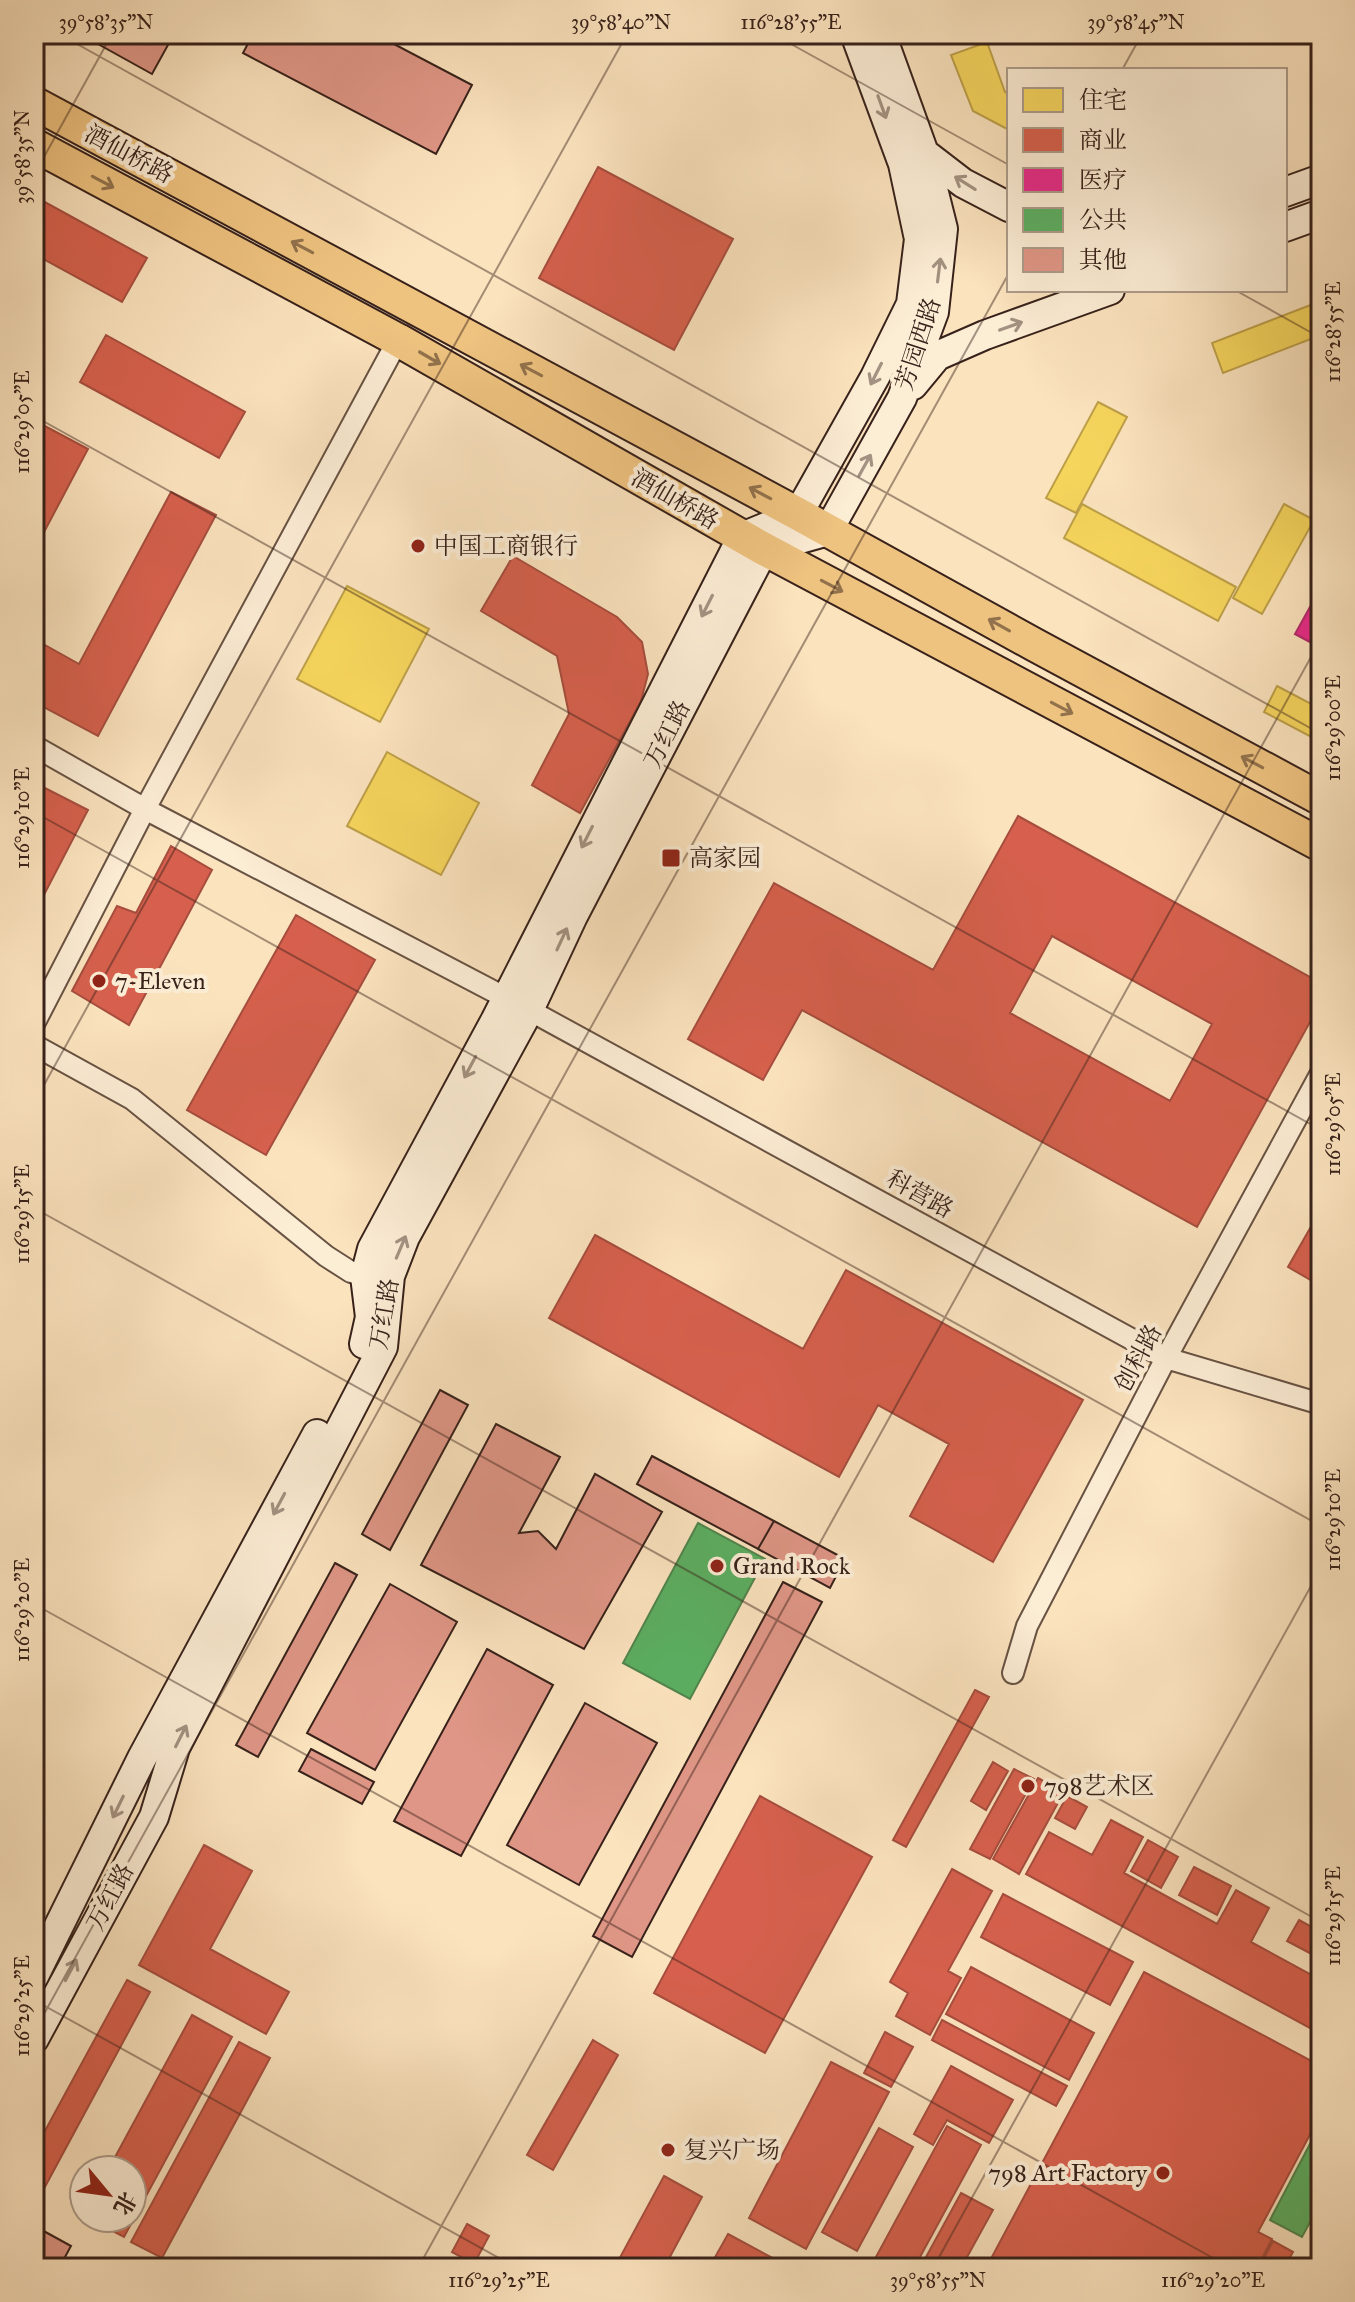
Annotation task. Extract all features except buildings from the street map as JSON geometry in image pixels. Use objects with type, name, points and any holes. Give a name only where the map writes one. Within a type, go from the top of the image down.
[{"type":"main road","name":"酒仙桥路","points":[[34,103],[1321,799]]},
{"type":"main road","name":"酒仙桥路","points":[[34,145],[398,340],[753,543],[1321,845]]},
{"type":"street","name":"芳园西路","points":[[798,514],[875,377],[911,304],[919,239],[903,164],[855,34]]},
{"type":"street","name":"芳园西路","points":[[828,531],[902,398],[934,312],[943,229],[924,153],[881,34]]},
{"type":"street","points":[[924,153],[963,183],[1007,206]]},
{"type":"street","points":[[1287,191],[1321,179]]},
{"type":"street","points":[[1287,226],[1321,214]]},
{"type":"street","points":[[902,398],[937,356],[985,335],[1104,292]]},
{"type":"street","points":[[34,1024],[145,809],[398,340]]},
{"type":"street","points":[[753,543],[798,514]]},
{"type":"street","points":[[753,543],[828,531]]},
{"type":"street","name":"万红路","points":[[34,1976],[142,1758],[363,1347],[370,1317],[365,1276],[372,1249],[573,916],[753,543]]},
{"type":"street","name":"科营路","points":[[34,746],[145,809],[518,1004],[1166,1358],[1321,1404]]},
{"type":"street","name":"万红路","points":[[34,2039],[154,1817],[175,1748],[383,1347],[390,1276],[405,1237],[518,1004]]},
{"type":"street","points":[[34,1045],[132,1099],[326,1256],[351,1272],[365,1276]]},
{"type":"street","name":"创科路","points":[[1013,1673],[1027,1626],[1166,1358],[1321,1073]]},
{"type":"place","name":"中国工商银行","points":[[418,546]]},
{"type":"place","name":"高家园","points":[[671,858]]},
{"type":"place","name":"7-Eleven","points":[[99,981]]},
{"type":"place","name":"Grand Rock","points":[[717,1566]]},
{"type":"place","name":"798艺术区","points":[[1028,1786]]},
{"type":"place","name":"复兴广场","points":[[668,2150]]},
{"type":"place","name":"798 Art Factory","points":[[1163,2173]]}]
